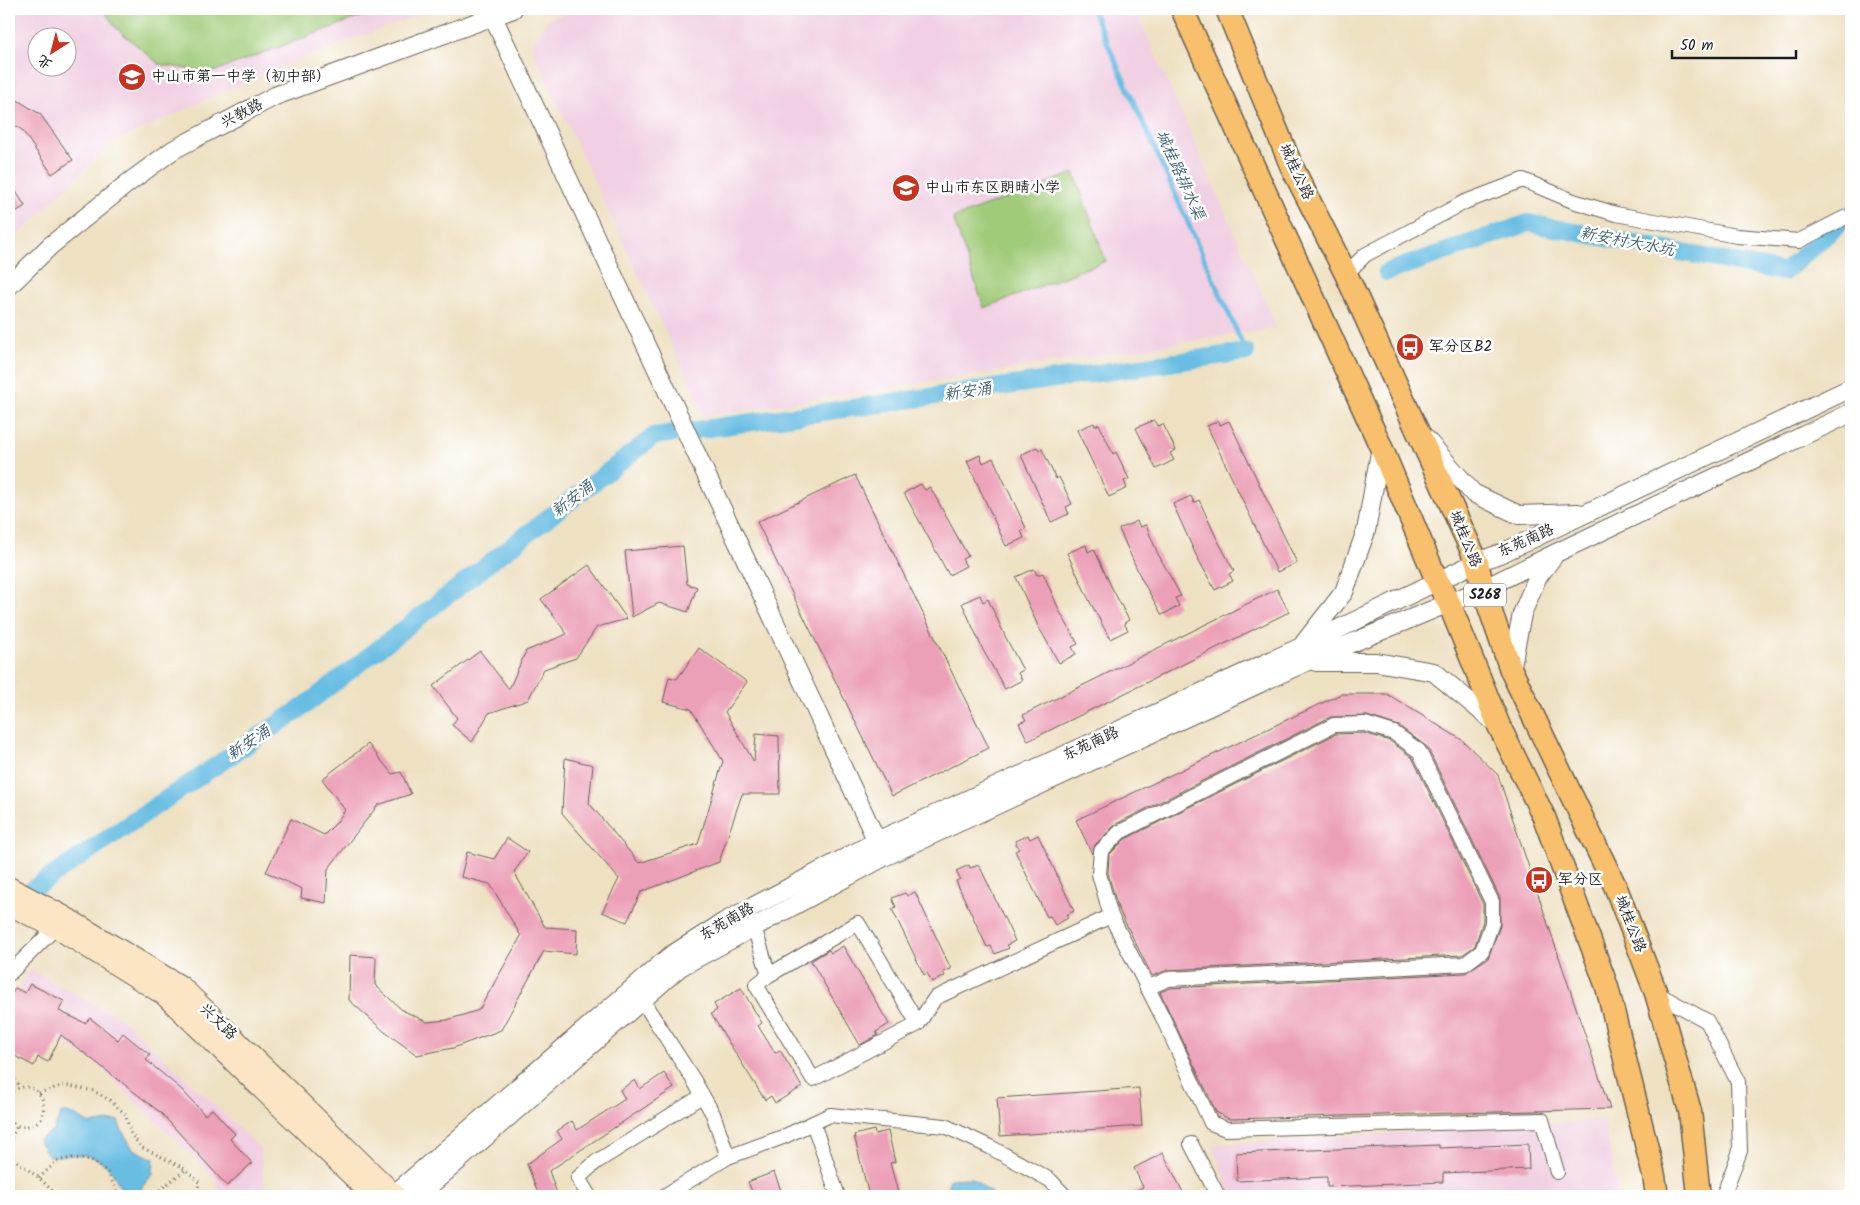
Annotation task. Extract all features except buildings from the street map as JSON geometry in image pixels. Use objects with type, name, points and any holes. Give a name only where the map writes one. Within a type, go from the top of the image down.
[{"type":"main road","name":"S268","points":[[1182,9],[1381,448],[1437,581],[1449,603],[1499,726],[1544,817],[1607,987],[1654,1176],[1657,1196]]},
{"type":"main road","name":"城桂公路","points":[[1227,9],[1291,165],[1346,274],[1477,562],[1483,589],[1511,670],[1616,888],[1656,993],[1690,1111],[1699,1196]]},
{"type":"main road","name":"兴文路","points":[[9,893],[164,995],[373,1196]]},
{"type":"main road","name":"兴文路","points":[[52,921],[181,986],[394,1196]]},
{"type":"street","name":"兴教路","points":[[9,286],[50,246],[128,183],[174,150],[275,96],[513,9]]},
{"type":"street","points":[[493,17],[682,426],[881,849]]},
{"type":"street","points":[[1346,274],[1365,255],[1465,202],[1523,180],[1573,201],[1616,214],[1737,236],[1799,242],[1844,218]]},
{"type":"street","name":"东苑南路","points":[[394,1196],[670,956],[724,922],[1304,654],[1437,581],[1477,562],[1502,553],[1851,388]]},
{"type":"street","name":"东苑南路","points":[[1304,654],[1449,603],[1483,589],[1851,413]]},
{"type":"street","points":[[1415,426],[1473,494],[1519,515],[1586,513]]},
{"type":"street","points":[[1381,448],[1366,530],[1344,592],[1304,654],[1376,662],[1434,672],[1499,726]]},
{"type":"street","points":[[1511,670],[1522,614],[1537,578],[1556,553]]},
{"type":"street","points":[[1147,988],[1168,979],[1466,964],[1482,951],[1492,924],[1492,902],[1419,751],[1394,733],[1365,724],[1334,725],[1120,832],[1101,851],[1099,874],[1111,916],[1211,1123],[1226,1129],[1542,1120],[1557,1172]]},
{"type":"street","name":"东苑南路","points":[[418,1196],[680,967],[754,927],[881,849]]},
{"type":"street","points":[[918,1024],[858,923],[756,985],[813,1079],[918,1024],[935,998],[1111,916]]},
{"type":"street","points":[[9,974],[52,921]]},
{"type":"street","points":[[754,927],[769,976]]},
{"type":"street","points":[[1656,993],[1707,1021],[1738,1082],[1740,1151],[1723,1196]]},
{"type":"street","points":[[642,1000],[713,1114],[728,1157]]},
{"type":"street","points":[[589,1196],[578,1178],[596,1162],[702,1096]]},
{"type":"street","points":[[664,1196],[728,1157],[782,1137],[830,1115],[945,1126],[990,1147],[1050,1180],[1065,1196]]},
{"type":"street","points":[[813,1123],[838,1196]]},
{"type":"street","points":[[1192,1144],[1218,1196]]},
{"type":"path","points":[[9,1071],[20,1087]]},
{"type":"path","points":[[39,1093],[64,1085],[94,1091],[111,1101],[125,1114],[131,1134],[141,1147],[185,1170],[199,1182],[196,1196]]},
{"type":"path","points":[[9,1094],[20,1087],[27,1087],[39,1093],[44,1106],[41,1119],[30,1126],[17,1126],[9,1119]]},
{"type":"path","points":[[9,1142],[17,1126]]},
{"type":"path","points":[[9,1155],[40,1178],[58,1196]]},
{"type":"path","points":[[40,1178],[57,1161],[72,1158],[91,1160],[107,1171],[119,1196]]},
{"type":"path","points":[[152,1196],[185,1170]]},
{"type":"shaded area","name":"中山市第一中学（初中部）","points":[[9,9],[434,9],[269,71],[108,145],[9,245]]},
{"type":"shaded area","name":"中山市东区朗晴小学","points":[[577,9],[1135,9],[1277,328],[705,416],[531,47],[547,20]]},
{"type":"shaded area","points":[[29,969],[125,1021],[260,1148],[265,1196],[218,1196],[216,1179],[96,1063],[9,1011]]},
{"type":"shaded area","points":[[1605,1120],[1618,1196],[1231,1196],[1213,1145]]},
{"type":"green space","points":[[103,9],[381,9],[210,73],[159,64],[116,28]]},
{"type":"green space","points":[[1074,173],[1106,261],[984,308],[953,218]]},
{"type":"water","points":[[62,1112],[74,1115],[90,1124],[118,1120],[133,1149],[154,1159],[153,1174],[141,1188],[147,1196],[124,1196],[112,1172],[97,1159],[77,1155],[50,1157],[38,1140],[53,1131]]},
{"type":"water","points":[[972,1178],[995,1196],[945,1196],[950,1179]]},
{"type":"waterway","name":"城桂路排水渠","points":[[1092,9],[1246,352]]},
{"type":"waterway","name":"新安村大水坑","points":[[1387,272],[1528,223],[1784,272],[1851,214]]},
{"type":"waterway","name":"新安涌","points":[[17,905],[28,892],[303,707],[654,436],[1246,352]]},
{"type":"place","name":"中山市第一中学（初中部）","points":[[132,77]]},
{"type":"place","name":"中山市东区朗晴小学","points":[[906,188]]},
{"type":"place","name":"军分区B2","points":[[1410,347]]},
{"type":"place","name":"军分区","points":[[1539,880]]}]
